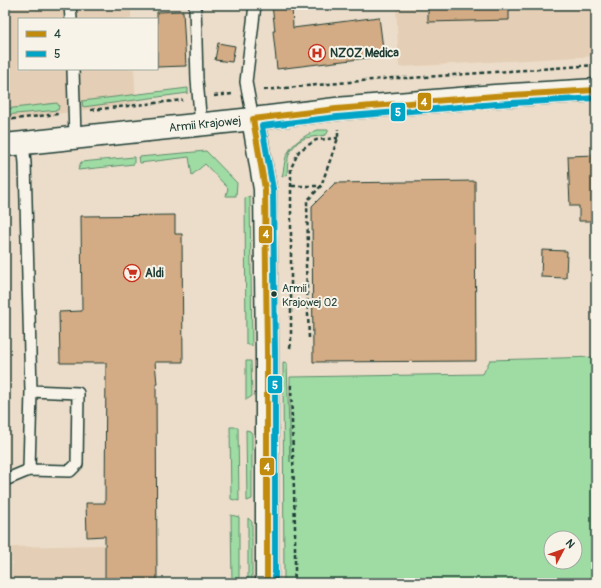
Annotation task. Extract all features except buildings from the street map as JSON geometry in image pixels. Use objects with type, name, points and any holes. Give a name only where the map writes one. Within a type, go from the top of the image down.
[{"type":"street","name":"Armii Krajowej","points":[[14,144],[201,125],[336,109],[495,96],[596,90]]},
{"type":"street","points":[[253,119],[265,189],[267,583]]},
{"type":"lane","points":[[70,5],[71,18]]},
{"type":"lane","points":[[195,5],[197,80],[201,125]]},
{"type":"lane","points":[[253,119],[246,82],[255,5]]},
{"type":"lane","points":[[73,70],[76,137]]},
{"type":"lane","points":[[14,144],[25,163],[31,391],[29,470]]},
{"type":"lane","points":[[5,480],[29,470],[70,471],[76,464],[78,393],[31,391]]},
{"type":"path","points":[[5,120],[273,89],[386,79],[596,65]]},
{"type":"path","points":[[289,353],[291,343],[292,168],[299,151],[316,140],[338,138],[321,186],[307,201],[308,248],[306,265],[309,338]]},
{"type":"path","points":[[292,186],[321,186]]},
{"type":"path","points":[[291,385],[295,527],[294,583]]},
{"type":"shaded area","points":[[5,5],[131,5],[131,18],[18,18],[18,70],[134,70],[136,103],[5,121]]},
{"type":"shaded area","points":[[396,5],[596,5],[596,56],[399,67]]},
{"type":"shaded area","points":[[104,545],[104,583],[12,583],[12,547]]},
{"type":"green space","points":[[188,88],[188,93],[83,107],[82,101]]},
{"type":"green space","points":[[57,103],[59,106],[58,110],[5,115],[5,109]]},
{"type":"green space","points":[[317,130],[329,130],[326,135],[305,138],[298,142],[290,151],[287,174],[282,177],[288,152],[295,144],[303,137]]},
{"type":"green space","points":[[206,151],[237,183],[236,196],[226,196],[228,188],[205,164],[192,175],[189,157],[140,163],[139,157]]},
{"type":"green space","points":[[134,157],[134,164],[78,170],[81,162]]},
{"type":"green space","points":[[250,196],[252,346],[246,344],[245,198]]},
{"type":"green space","points":[[596,357],[596,583],[284,583],[283,362],[287,363],[290,462],[290,377],[483,374],[490,360]]},
{"type":"green space","points":[[246,361],[251,361],[252,396],[246,400]]},
{"type":"green space","points":[[230,427],[238,427],[239,501],[231,499]]},
{"type":"green space","points":[[246,430],[250,431],[252,434],[252,499],[247,501]]},
{"type":"green space","points":[[231,515],[239,517],[239,583],[232,583]]},
{"type":"green space","points":[[248,518],[252,522],[252,583],[248,583]]},
{"type":"transit line","name":"4","points":[[253,119],[336,109],[495,96],[596,90]]},
{"type":"transit line","name":"5","points":[[275,583],[273,189],[262,126],[337,117],[496,104],[596,98]]},
{"type":"transit line","name":"4","points":[[253,119],[265,189],[267,583]]},
{"type":"place","name":"NZOZ Medica","points":[[317,53]]},
{"type":"place","name":"Aldi","points":[[132,273]]},
{"type":"place","name":"Armii Krajowej 02","points":[[274,294]]}]
